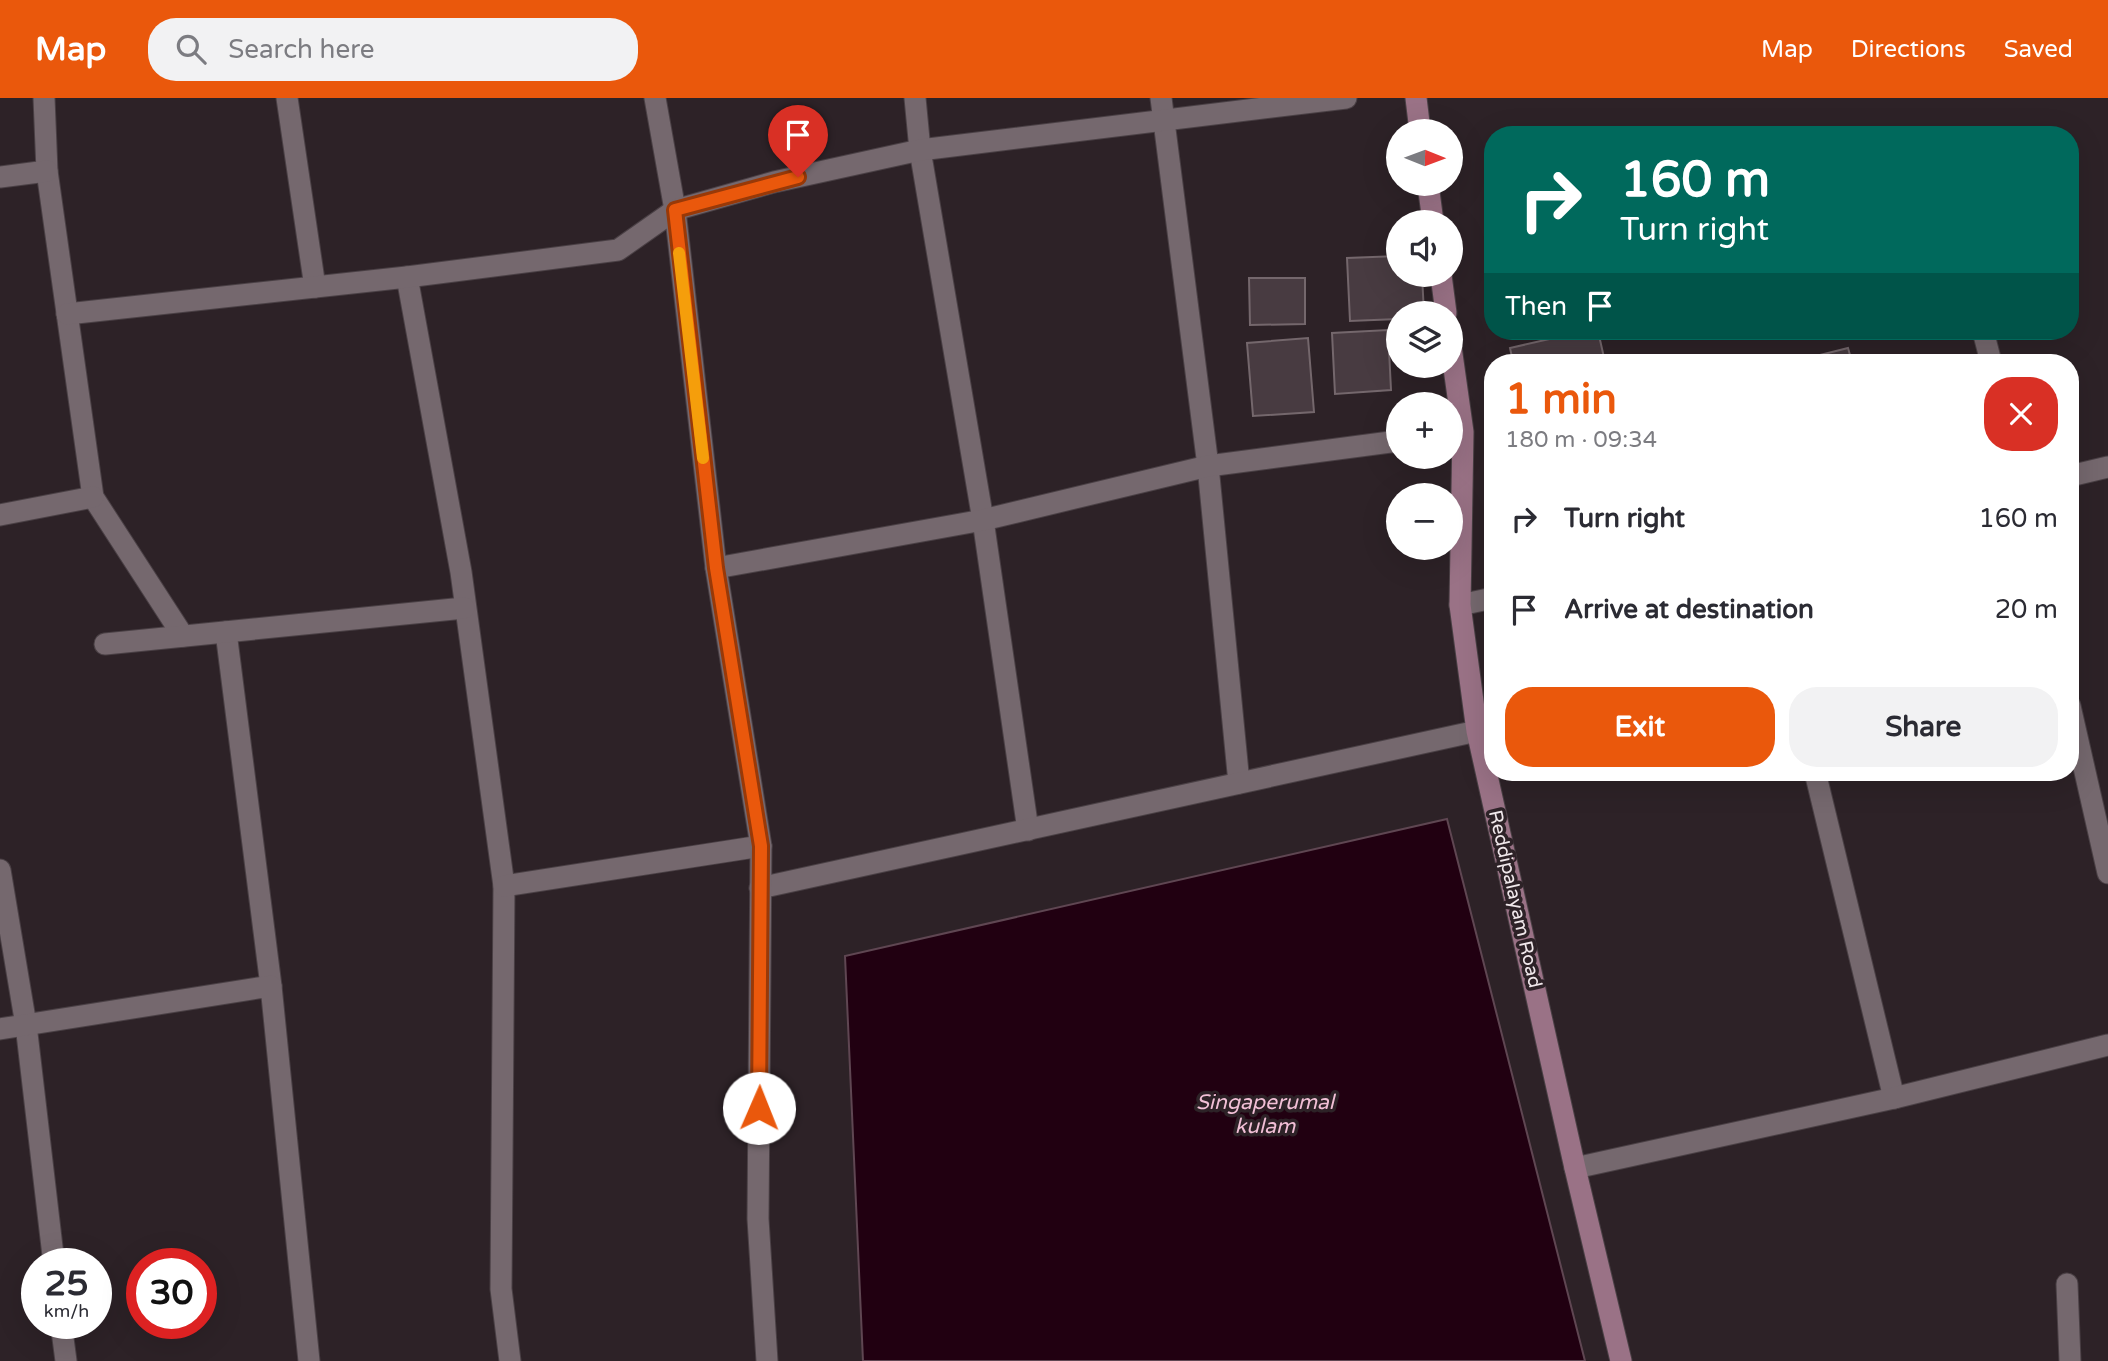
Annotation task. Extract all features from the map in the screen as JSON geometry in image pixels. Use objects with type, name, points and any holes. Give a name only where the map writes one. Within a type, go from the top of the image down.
[{"type":"main road","points":[[1416,98],[1419,119]]},
{"type":"main road","name":"Reddipalayam Road","points":[[1458,469],[1460,605],[1477,732],[1484,763]]},
{"type":"main road","name":"Reddipalayam Road","points":[[1488,781],[1621,1361]]},
{"type":"street","points":[[44,98],[47,171],[93,496],[183,636]]},
{"type":"street","points":[[287,98],[314,287]]},
{"type":"street","points":[[655,98],[675,210],[716,568],[761,846],[758,1219],[767,1361]]},
{"type":"street","points":[[915,98],[920,150],[983,520],[1028,830]]},
{"type":"street","points":[[1161,98],[1208,466],[1239,783]]},
{"type":"street","points":[[67,314],[407,277],[618,250],[675,210],[774,182],[920,150],[1346,98]]},
{"type":"street","points":[[0,177],[47,171]]},
{"type":"street","points":[[407,277],[461,572],[504,886],[501,1289],[510,1361]]},
{"type":"street","points":[[716,568],[983,520],[1208,466],[1386,443]]},
{"type":"street","points":[[2079,474],[2108,467]]},
{"type":"street","points":[[0,515],[93,496]]},
{"type":"street","points":[[1460,605],[1484,600]]},
{"type":"street","points":[[105,644],[464,608]]},
{"type":"street","points":[[226,632],[271,986],[309,1361]]},
{"type":"street","points":[[760,888],[1477,732]]},
{"type":"street","points":[[2079,746],[2108,873]]},
{"type":"street","points":[[1817,781],[1894,1098]]},
{"type":"street","points":[[504,886],[761,846]]},
{"type":"street","points":[[0,870],[26,1026],[52,1248]]},
{"type":"street","points":[[0,1029],[271,986]]},
{"type":"street","points":[[1575,1168],[1894,1098],[2108,1045]]},
{"type":"street","points":[[2067,1284],[2070,1361]]},
{"type":"street","points":[[63,1339],[66,1361]]},
{"type":"water","name":"Singaperumal kulam","points":[[1447,819],[1585,1361],[863,1361],[845,956]]},
{"type":"building","points":[[1386,256],[1386,287],[1423,287],[1423,301],[1386,301],[1386,320],[1350,321],[1347,258]]},
{"type":"building","points":[[1249,278],[1305,278],[1305,324],[1250,325]]},
{"type":"building","points":[[1386,330],[1386,378],[1390,378],[1391,390],[1335,394],[1332,333]]},
{"type":"building","points":[[1308,338],[1314,412],[1253,416],[1247,343]]},
{"type":"building","points":[[1545,340],[1600,340],[1603,354],[1511,354],[1510,348]]},
{"type":"building","points":[[1848,348],[1850,354],[1824,354]]},
{"type":"slow traffic","points":[[679,253],[703,458]]},
{"type":"route","points":[[759,1108],[761,846],[716,568],[675,210],[798,177]]}]
